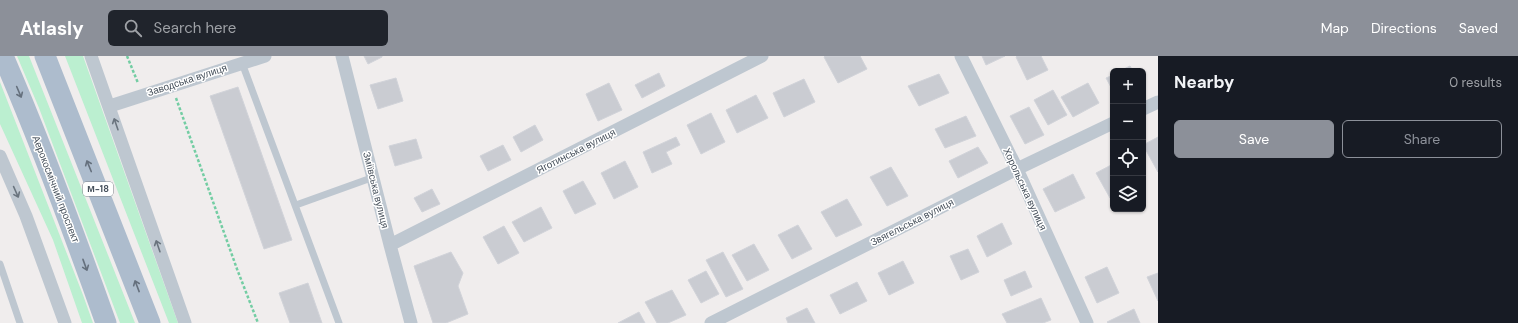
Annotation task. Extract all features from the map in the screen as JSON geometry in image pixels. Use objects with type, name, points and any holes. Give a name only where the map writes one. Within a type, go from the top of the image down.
[{"type":"main road","name":"Аерокосмічний проспект","points":[[3,56],[72,229],[106,323]]},
{"type":"main road","name":"М-18","points":[[45,56],[150,323]]},
{"type":"street","points":[[91,56],[110,106],[185,323]]},
{"type":"street","name":"Заводська вулиця","points":[[110,106],[143,94],[265,56]]},
{"type":"street","name":"Зміївська вулиця","points":[[342,56],[411,323]]},
{"type":"street","name":"Яготинська вулиця","points":[[390,245],[762,56]]},
{"type":"street","name":"Хорольська вулиця","points":[[961,56],[1017,170],[1087,323]]},
{"type":"street","points":[[1146,108],[1158,102]]},
{"type":"street","name":"Звягельська вулиця","points":[[711,323],[1110,124]]},
{"type":"street","points":[[0,156],[26,216],[65,323]]},
{"type":"lane","points":[[242,63],[339,323]]},
{"type":"lane","points":[[296,205],[374,177]]},
{"type":"lane","points":[[0,264],[20,323]]},
{"type":"path","points":[[127,56],[143,94]]},
{"type":"path","points":[[172,85],[234,262],[258,323]]},
{"type":"green space","points":[[17,56],[29,56],[135,323],[120,323],[39,108]]},
{"type":"green space","points":[[65,56],[83,56],[178,323],[169,323]]},
{"type":"green space","points":[[0,82],[93,323],[82,323],[53,240],[0,124]]},
{"type":"building","points":[[364,56],[382,56],[382,57],[368,64]]},
{"type":"building","points":[[860,56],[867,69],[838,83],[824,57]]},
{"type":"building","points":[[982,56],[1005,56],[986,65]]},
{"type":"building","points":[[1041,56],[1048,70],[1027,80],[1016,57]]},
{"type":"building","points":[[659,73],[665,86],[642,98],[635,85]]},
{"type":"building","points":[[939,74],[949,93],[919,106],[908,86]]},
{"type":"building","points":[[1110,76],[1110,85],[1106,78]]},
{"type":"building","points":[[396,78],[403,101],[378,109],[370,85]]},
{"type":"building","points":[[804,79],[815,102],[784,117],[773,93]]},
{"type":"building","points":[[609,83],[622,110],[598,121],[586,94]]},
{"type":"building","points":[[1088,83],[1099,103],[1073,117],[1061,97]]},
{"type":"building","points":[[238,87],[292,240],[264,249],[210,96]]},
{"type":"building","points":[[1053,90],[1067,115],[1048,125],[1034,100]]},
{"type":"building","points":[[756,95],[768,118],[737,133],[726,110]]},
{"type":"building","points":[[1029,107],[1044,135],[1025,144],[1010,116]]},
{"type":"building","points":[[711,113],[725,142],[701,154],[687,125]]},
{"type":"building","points":[[966,116],[976,136],[945,148],[935,129]]},
{"type":"building","points":[[535,125],[543,140],[521,152],[513,137]]},
{"type":"building","points":[[676,137],[680,145],[666,152],[672,164],[652,173],[643,152]]},
{"type":"building","points":[[1158,137],[1158,172],[1146,150],[1146,143]]},
{"type":"building","points":[[416,139],[422,158],[395,166],[389,146]]},
{"type":"building","points":[[503,145],[511,160],[488,171],[480,156]]},
{"type":"building","points":[[978,147],[988,163],[958,178],[949,161]]},
{"type":"building","points":[[625,161],[638,187],[614,199],[601,173]]},
{"type":"building","points":[[1110,166],[1110,198],[1096,173]]},
{"type":"building","points":[[891,167],[908,196],[887,206],[870,177]]},
{"type":"building","points":[[1073,174],[1085,198],[1055,212],[1043,189]]},
{"type":"building","points":[[583,181],[596,204],[575,214],[563,191]]},
{"type":"building","points":[[432,189],[440,204],[422,212],[414,198]]},
{"type":"building","points":[[847,199],[862,225],[836,237],[821,212]]},
{"type":"building","points":[[541,207],[552,228],[524,242],[512,222]]},
{"type":"building","points":[[1002,223],[1012,244],[987,257],[977,236]]},
{"type":"building","points":[[798,225],[812,249],[792,259],[778,235]]},
{"type":"building","points":[[504,226],[519,253],[498,264],[483,237]]},
{"type":"building","points":[[754,244],[769,270],[747,281],[732,255]]},
{"type":"building","points":[[968,249],[979,272],[961,280],[950,256]]},
{"type":"building","points":[[451,252],[463,273],[458,286],[468,314],[446,323],[433,323],[414,266]]},
{"type":"building","points":[[723,252],[743,289],[726,297],[706,260]]},
{"type":"building","points":[[903,261],[914,283],[889,295],[878,273]]},
{"type":"building","points":[[1107,267],[1119,293],[1097,303],[1085,277]]},
{"type":"building","points":[[706,271],[719,294],[701,303],[688,280]]},
{"type":"building","points":[[1025,271],[1032,287],[1011,296],[1004,280]]},
{"type":"building","points":[[1158,273],[1158,301],[1147,277]]},
{"type":"building","points":[[857,282],[867,301],[840,314],[830,295]]},
{"type":"building","points":[[308,283],[322,323],[290,323],[279,293]]},
{"type":"building","points":[[672,290],[686,315],[668,323],[657,323],[645,302]]},
{"type":"building","points":[[1041,298],[1051,320],[1043,323],[1007,323],[1002,314]]},
{"type":"building","points":[[807,308],[815,323],[788,323],[786,318]]},
{"type":"building","points":[[1134,309],[1140,323],[1107,322]]},
{"type":"building","points":[[639,312],[645,323],[618,323]]}]
